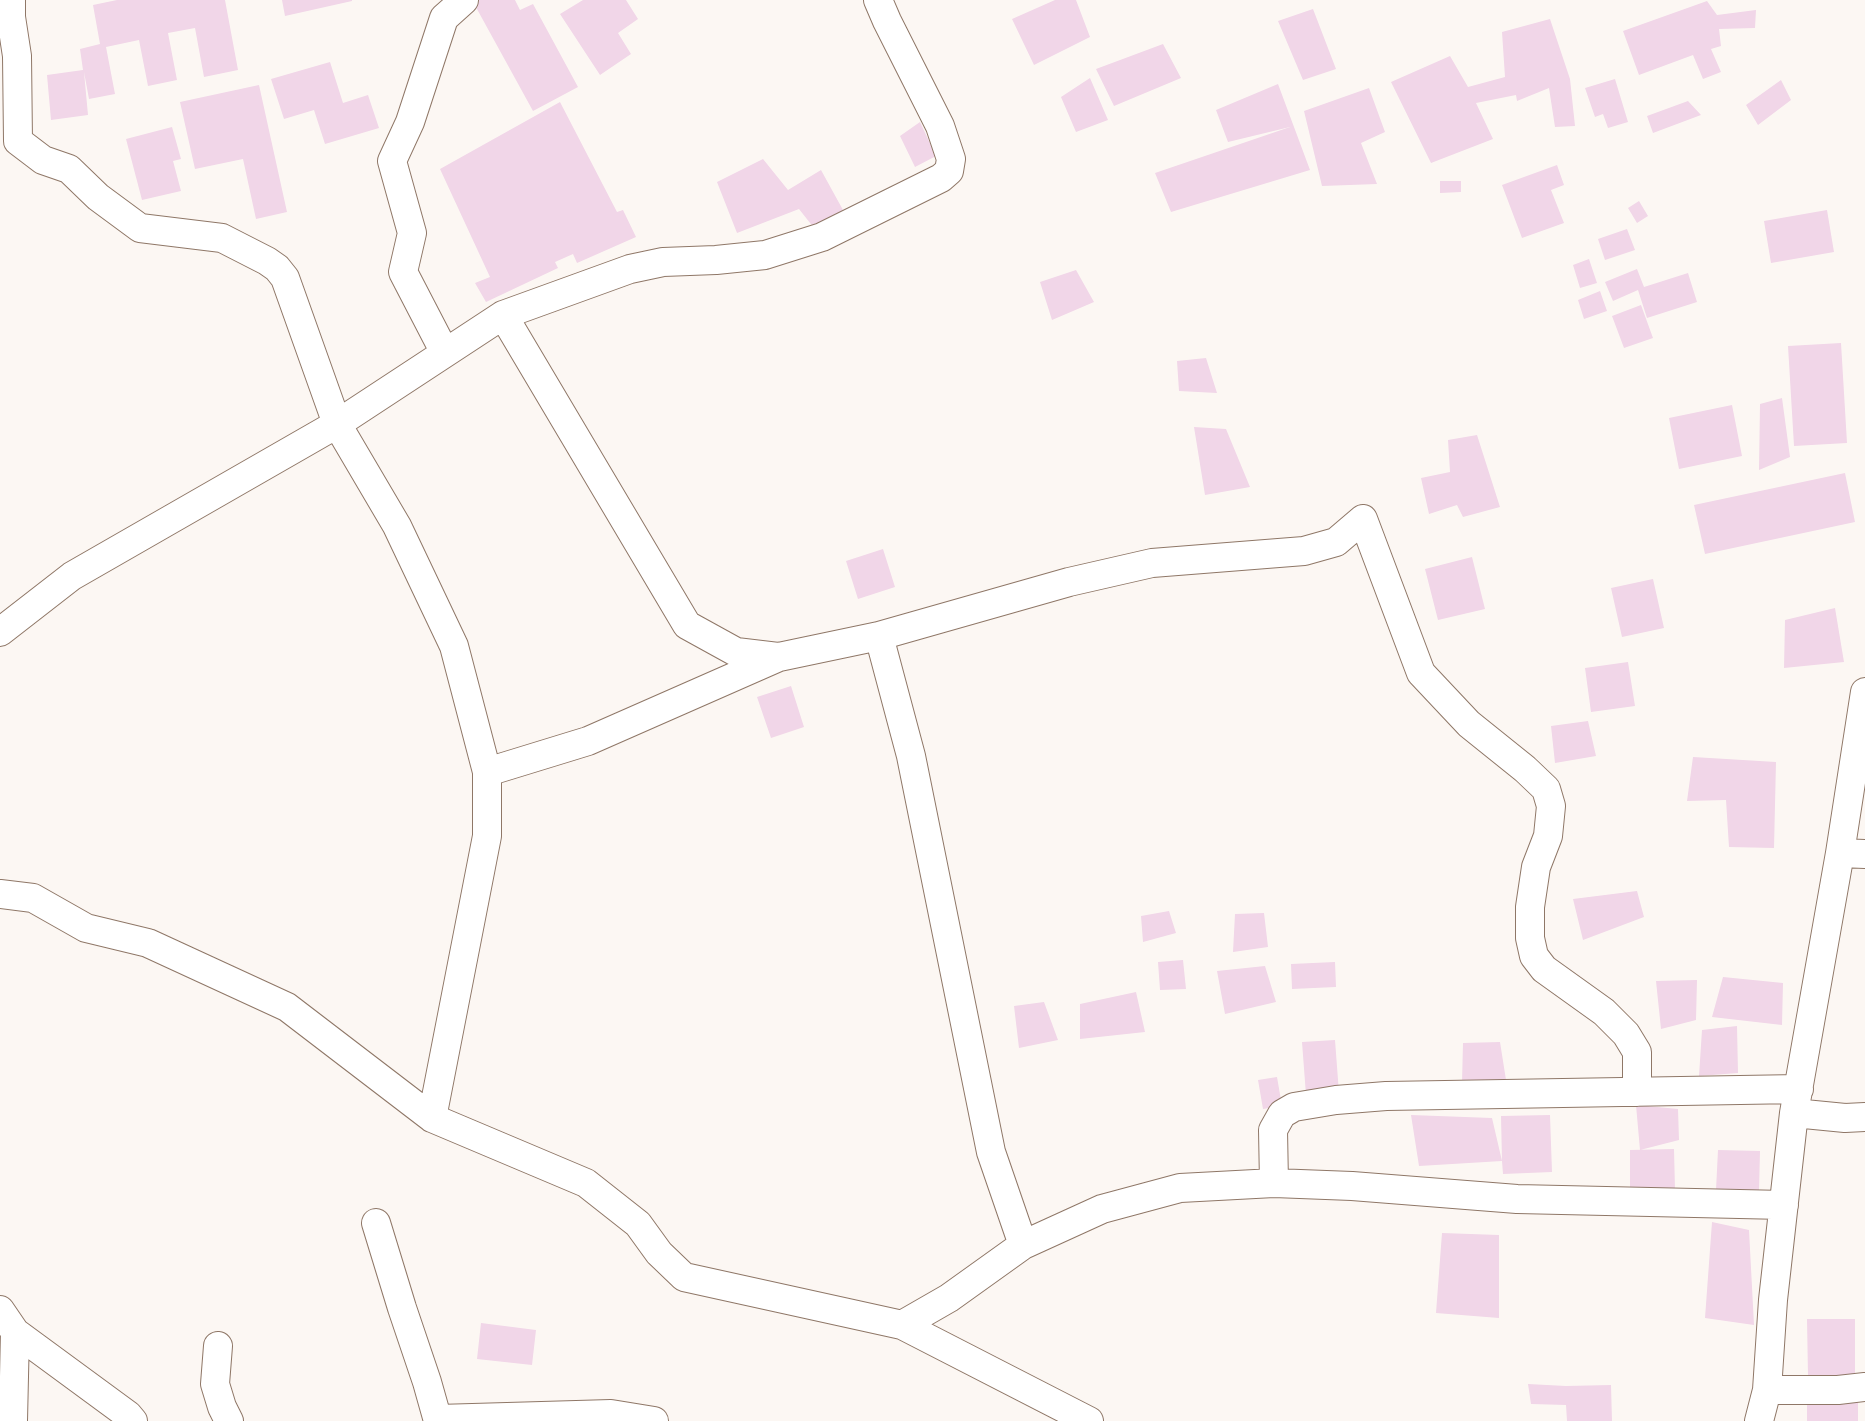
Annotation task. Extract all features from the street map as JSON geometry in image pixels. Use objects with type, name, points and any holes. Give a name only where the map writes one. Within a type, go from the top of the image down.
[{"type":"street","points":[[11,0],[11,16],[17,56],[18,141],[44,160],[69,169],[98,197],[140,228],[222,238],[267,261],[286,278],[337,424],[398,526],[454,646],[487,772],[486,836],[432,1118]]},
{"type":"street","points":[[445,353],[403,272],[412,233],[392,162],[410,122],[444,18],[464,0]]},
{"type":"street","points":[[0,632],[72,576],[337,424],[503,315],[630,269],[664,262],[716,260],[765,255],[822,237],[941,178],[949,171],[951,159],[940,126],[878,0]]},
{"type":"street","points":[[503,315],[687,625],[736,652],[779,657]]},
{"type":"street","points":[[487,772],[588,741],[779,657],[879,636],[1069,582],[1152,564],[1304,551],[1336,542],[1363,519],[1421,673],[1469,724],[1525,769],[1546,789],[1551,806],[1548,836],[1536,867],[1530,907],[1530,938],[1534,956],[1544,969],[1604,1012],[1626,1034],[1637,1052],[1637,1092]]},
{"type":"street","points":[[879,636],[911,756],[991,1152],[1023,1245]]},
{"type":"street","points":[[1759,1421],[1767,1390],[1773,1300],[1796,1101],[1852,853],[1865,692]]},
{"type":"street","points":[[0,894],[33,898],[86,928],[148,943],[287,1007],[432,1118],[586,1183],[638,1224],[659,1253],[684,1277],[902,1325],[1089,1421]]},
{"type":"street","points":[[1274,1182],[1273,1130],[1282,1114],[1294,1107],[1336,1100],[1386,1096],[1637,1092],[1796,1101],[1845,1118],[1865,1117]]},
{"type":"street","points":[[902,1325],[949,1298],[1023,1245],[1102,1209],[1180,1188],[1274,1182],[1517,1199],[1784,1205]]},
{"type":"street","points":[[376,1223],[438,1420],[611,1414],[654,1421]]},
{"type":"street","points":[[7,1321],[13,1421]]},
{"type":"street","points":[[7,1321],[128,1415],[133,1421]]},
{"type":"street","points":[[218,1346],[215,1384],[222,1407],[229,1421]]},
{"type":"street","points":[[1767,1390],[1838,1390],[1865,1387]]},
{"type":"building","points":[[117,0],[225,0],[238,70],[204,77],[195,28],[168,33],[177,80],[148,86],[139,40],[106,47],[115,94],[89,99],[84,72],[88,115],[51,120],[47,75],[83,70],[80,49],[100,44],[93,5]]},
{"type":"building","points":[[282,0],[352,0],[352,1],[285,16]]},
{"type":"building","points":[[472,0],[515,0],[520,10],[533,4],[578,87],[533,111]]},
{"type":"building","points":[[583,0],[626,0],[638,19],[618,33],[631,54],[600,75],[560,14]]},
{"type":"building","points":[[1055,0],[1076,0],[1090,37],[1034,65],[1012,19]]},
{"type":"building","points":[[1707,1],[1717,15],[1756,10],[1755,28],[1719,29],[1721,46],[1711,49],[1721,72],[1703,79],[1693,55],[1639,75],[1623,31]]},
{"type":"building","points":[[1313,9],[1336,69],[1303,80],[1278,21]]},
{"type":"building","points":[[1550,19],[1570,79],[1575,126],[1555,127],[1549,88],[1517,101],[1516,95],[1476,103],[1493,139],[1431,163],[1391,82],[1450,56],[1468,87],[1505,77],[1502,32]]},
{"type":"building","points":[[1163,44],[1181,78],[1114,106],[1096,69]]},
{"type":"building","points":[[330,62],[343,103],[368,95],[379,128],[325,144],[314,110],[284,119],[271,79]]},
{"type":"building","points":[[1090,78],[1108,120],[1076,132],[1061,97]]},
{"type":"building","points":[[1615,79],[1628,122],[1608,128],[1603,114],[1595,117],[1585,88]]},
{"type":"building","points":[[1781,80],[1791,100],[1758,125],[1746,105]]},
{"type":"building","points":[[1278,84],[1310,170],[1171,212],[1155,173],[1290,127],[1228,142],[1216,110]]},
{"type":"building","points":[[259,85],[287,212],[256,219],[243,159],[195,169],[180,102]]},
{"type":"building","points":[[1369,88],[1385,132],[1361,143],[1377,184],[1322,186],[1304,111]]},
{"type":"building","points":[[1688,101],[1701,115],[1653,133],[1647,116]]},
{"type":"building","points":[[560,102],[617,212],[623,210],[636,237],[577,263],[573,254],[555,262],[558,268],[486,302],[475,283],[490,277],[440,169]]},
{"type":"building","points":[[920,122],[936,156],[915,167],[900,136]]},
{"type":"building","points":[[172,127],[181,159],[173,161],[181,191],[142,200],[126,139]]},
{"type":"building","points":[[763,159],[788,190],[821,170],[843,210],[814,228],[799,209],[737,233],[717,182]]},
{"type":"building","points":[[1557,165],[1564,185],[1551,190],[1564,223],[1522,238],[1502,185]]},
{"type":"building","points":[[1440,181],[1461,181],[1461,192],[1440,193]]},
{"type":"building","points":[[1639,201],[1648,216],[1637,223],[1628,208]]},
{"type":"building","points":[[1827,210],[1834,252],[1771,263],[1764,221]]},
{"type":"building","points":[[1627,229],[1635,250],[1605,260],[1598,239]]},
{"type":"building","points":[[1589,259],[1597,283],[1580,288],[1573,265]]},
{"type":"building","points":[[1637,269],[1644,287],[1688,273],[1697,302],[1647,318],[1638,290],[1613,301],[1605,282]]},
{"type":"building","points":[[1076,270],[1094,302],[1052,320],[1040,282]]},
{"type":"building","points":[[1600,291],[1607,311],[1584,319],[1578,300]]},
{"type":"building","points":[[1641,305],[1653,338],[1624,348],[1612,316]]},
{"type":"building","points":[[1841,343],[1847,443],[1794,446],[1788,346]]},
{"type":"building","points":[[1206,358],[1217,393],[1179,391],[1177,361]]},
{"type":"building","points":[[1782,398],[1790,457],[1759,470],[1760,404]]},
{"type":"building","points":[[1732,405],[1742,456],[1679,469],[1669,418]]},
{"type":"building","points":[[1194,427],[1226,429],[1250,487],[1205,495]]},
{"type":"building","points":[[1477,435],[1500,507],[1463,517],[1457,505],[1429,514],[1421,478],[1450,472],[1448,440]]},
{"type":"building","points":[[1845,473],[1855,522],[1705,554],[1694,505]]},
{"type":"building","points":[[883,549],[895,587],[858,599],[846,561]]},
{"type":"building","points":[[1472,557],[1485,609],[1438,620],[1425,569]]},
{"type":"building","points":[[1653,579],[1664,628],[1622,637],[1611,588]]},
{"type":"building","points":[[1835,608],[1844,662],[1784,668],[1785,620]]},
{"type":"building","points":[[1628,662],[1635,706],[1591,712],[1585,668]]},
{"type":"building","points":[[791,686],[804,727],[771,738],[757,697]]},
{"type":"building","points":[[1588,721],[1596,756],[1555,763],[1551,726]]},
{"type":"building","points":[[1693,757],[1776,762],[1774,848],[1729,847],[1726,800],[1687,801]]},
{"type":"building","points":[[1637,891],[1644,917],[1583,940],[1573,899]]},
{"type":"building","points":[[1169,911],[1176,933],[1143,942],[1141,916]]},
{"type":"building","points":[[1264,913],[1268,947],[1233,952],[1235,914]]},
{"type":"building","points":[[1183,960],[1186,989],[1160,990],[1158,962]]},
{"type":"building","points":[[1335,962],[1336,987],[1292,989],[1291,964]]},
{"type":"building","points":[[1265,966],[1276,1002],[1225,1014],[1217,971]]},
{"type":"building","points":[[1723,977],[1783,983],[1782,1025],[1712,1017]]},
{"type":"building","points":[[1697,980],[1696,1020],[1661,1029],[1656,981]]},
{"type":"building","points":[[1136,992],[1145,1032],[1080,1039],[1080,1004]]},
{"type":"building","points":[[1044,1002],[1058,1040],[1019,1048],[1014,1006]]},
{"type":"building","points":[[1737,1026],[1738,1073],[1699,1076],[1702,1030]]},
{"type":"building","points":[[1335,1040],[1339,1093],[1306,1095],[1302,1042]]},
{"type":"building","points":[[1500,1042],[1506,1080],[1462,1083],[1463,1043]]},
{"type":"building","points":[[1277,1077],[1282,1106],[1263,1109],[1258,1080]]},
{"type":"building","points":[[1636,1105],[1678,1109],[1679,1140],[1640,1150]]},
{"type":"building","points":[[1411,1115],[1492,1118],[1502,1161],[1419,1166]]},
{"type":"building","points":[[1550,1115],[1552,1172],[1503,1174],[1501,1116]]},
{"type":"building","points":[[1674,1149],[1675,1190],[1630,1191],[1630,1150]]},
{"type":"building","points":[[1718,1150],[1760,1151],[1759,1191],[1716,1190]]},
{"type":"building","points":[[1712,1222],[1749,1230],[1754,1325],[1705,1318]]},
{"type":"building","points":[[1442,1233],[1499,1235],[1499,1318],[1436,1313]]},
{"type":"building","points":[[1807,1319],[1855,1319],[1855,1376],[1808,1376]]},
{"type":"building","points":[[481,1323],[536,1330],[532,1365],[477,1359]]},
{"type":"building","points":[[1528,1384],[1566,1386],[1611,1385],[1612,1421],[1567,1421],[1566,1405],[1531,1404]]},
{"type":"building","points":[[1858,1401],[1858,1421],[1807,1421],[1807,1402]]}]
